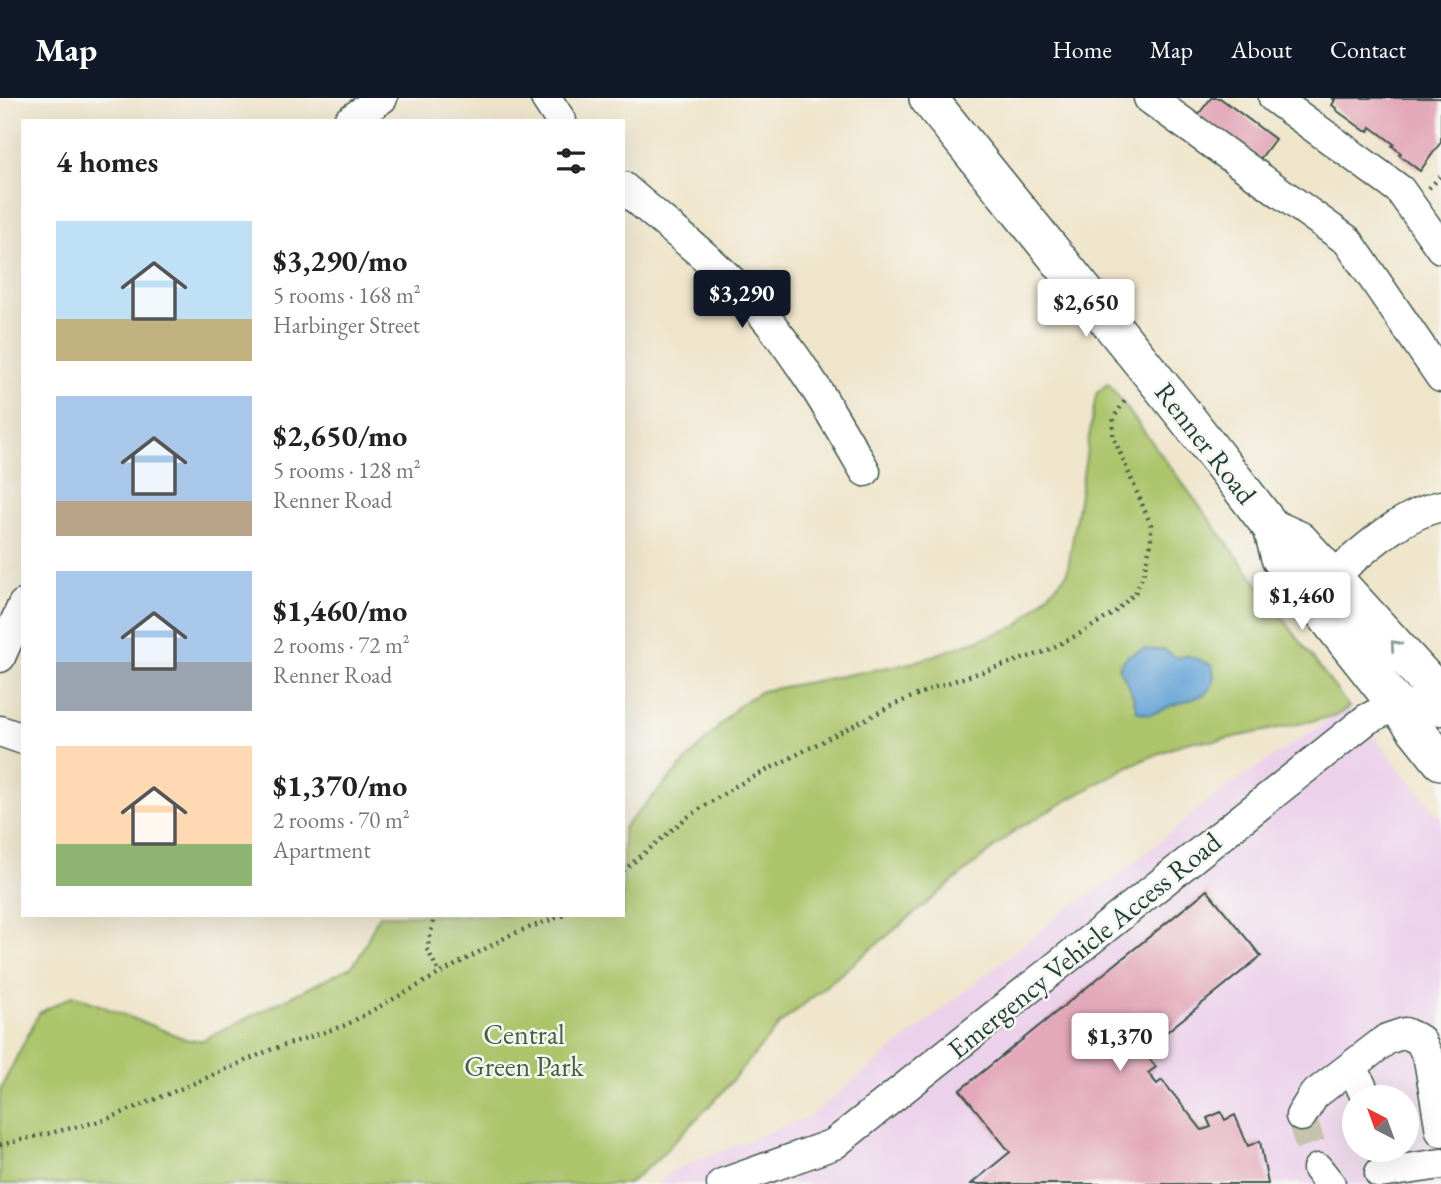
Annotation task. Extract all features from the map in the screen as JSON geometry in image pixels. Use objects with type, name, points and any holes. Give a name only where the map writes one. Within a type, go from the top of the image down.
[{"type":"main road","name":"Renner Road","points":[[928,98],[1182,412],[1272,528],[1279,558],[1441,761]]},
{"type":"main road","name":"Renner Road","points":[[1272,528],[1299,540],[1441,696]]},
{"type":"street","points":[[352,119],[382,98]]},
{"type":"street","points":[[546,98],[560,119]]},
{"type":"street","points":[[1149,98],[1348,241],[1441,377]]},
{"type":"street","points":[[1274,98],[1400,190],[1441,248]]},
{"type":"street","points":[[625,189],[759,310],[823,399],[865,471]]},
{"type":"street","points":[[1332,577],[1397,526],[1426,509],[1441,506]]},
{"type":"street","points":[[0,657],[21,610]]},
{"type":"street","points":[[1396,705],[1441,710]]},
{"type":"street","name":"Emergency Vehicle Access Road","points":[[722,1184],[834,1144],[1367,719],[1396,705]]},
{"type":"street","points":[[0,731],[21,738]]},
{"type":"street","points":[[1301,1116],[1314,1095],[1387,1039],[1405,1033],[1420,1040],[1429,1059],[1441,1131]]},
{"type":"street","points":[[1352,1066],[1361,1085]]},
{"type":"street","points":[[1378,1169],[1441,1164]]},
{"type":"path","points":[[1424,191],[1441,176]]},
{"type":"path","points":[[625,869],[686,818],[736,786],[891,706],[938,686],[1044,652],[1114,613],[1128,600],[1135,593],[1143,575],[1151,543],[1150,524],[1113,436],[1114,417],[1125,399]]},
{"type":"path","points":[[435,917],[427,949],[439,972]]},
{"type":"path","points":[[0,1145],[105,1120],[270,1049],[346,1025],[512,934],[559,917]]},
{"type":"shaded area","points":[[1349,707],[1441,818],[1441,1184],[658,1184],[669,1172],[810,1116],[1071,906],[1113,880],[1215,795]]},
{"type":"green space","name":"Central Green Park","points":[[1108,383],[1349,707],[1336,716],[1216,741],[1189,741],[1129,766],[1017,829],[780,1024],[719,1096],[655,1161],[628,1184],[0,1184],[0,1090],[39,1013],[74,995],[188,1040],[203,1040],[351,967],[359,957],[378,917],[625,917],[625,826],[740,704],[762,691],[915,662],[1018,626],[1067,574],[1096,394]]},
{"type":"water","points":[[1143,649],[1165,650],[1177,658],[1187,655],[1212,665],[1213,683],[1209,690],[1197,698],[1151,714],[1137,711],[1131,690],[1119,667],[1127,656]]},
{"type":"building","points":[[1211,98],[1220,98],[1275,139],[1260,159],[1198,115]]},
{"type":"building","points":[[1331,98],[1441,98],[1441,142],[1420,171],[1399,155],[1401,153],[1392,146],[1394,144],[1371,127],[1369,131],[1365,131],[1336,110],[1332,105],[1335,100]]},
{"type":"building","points":[[1207,890],[1261,956],[1143,1051],[1156,1067],[1148,1073],[1157,1084],[1162,1080],[1202,1130],[1211,1127],[1207,1118],[1221,1112],[1225,1120],[1235,1115],[1248,1146],[1260,1141],[1268,1184],[971,1184],[1010,1152],[960,1090]]},
{"type":"tunnel","points":[[1301,1116],[1318,1169]]}]
